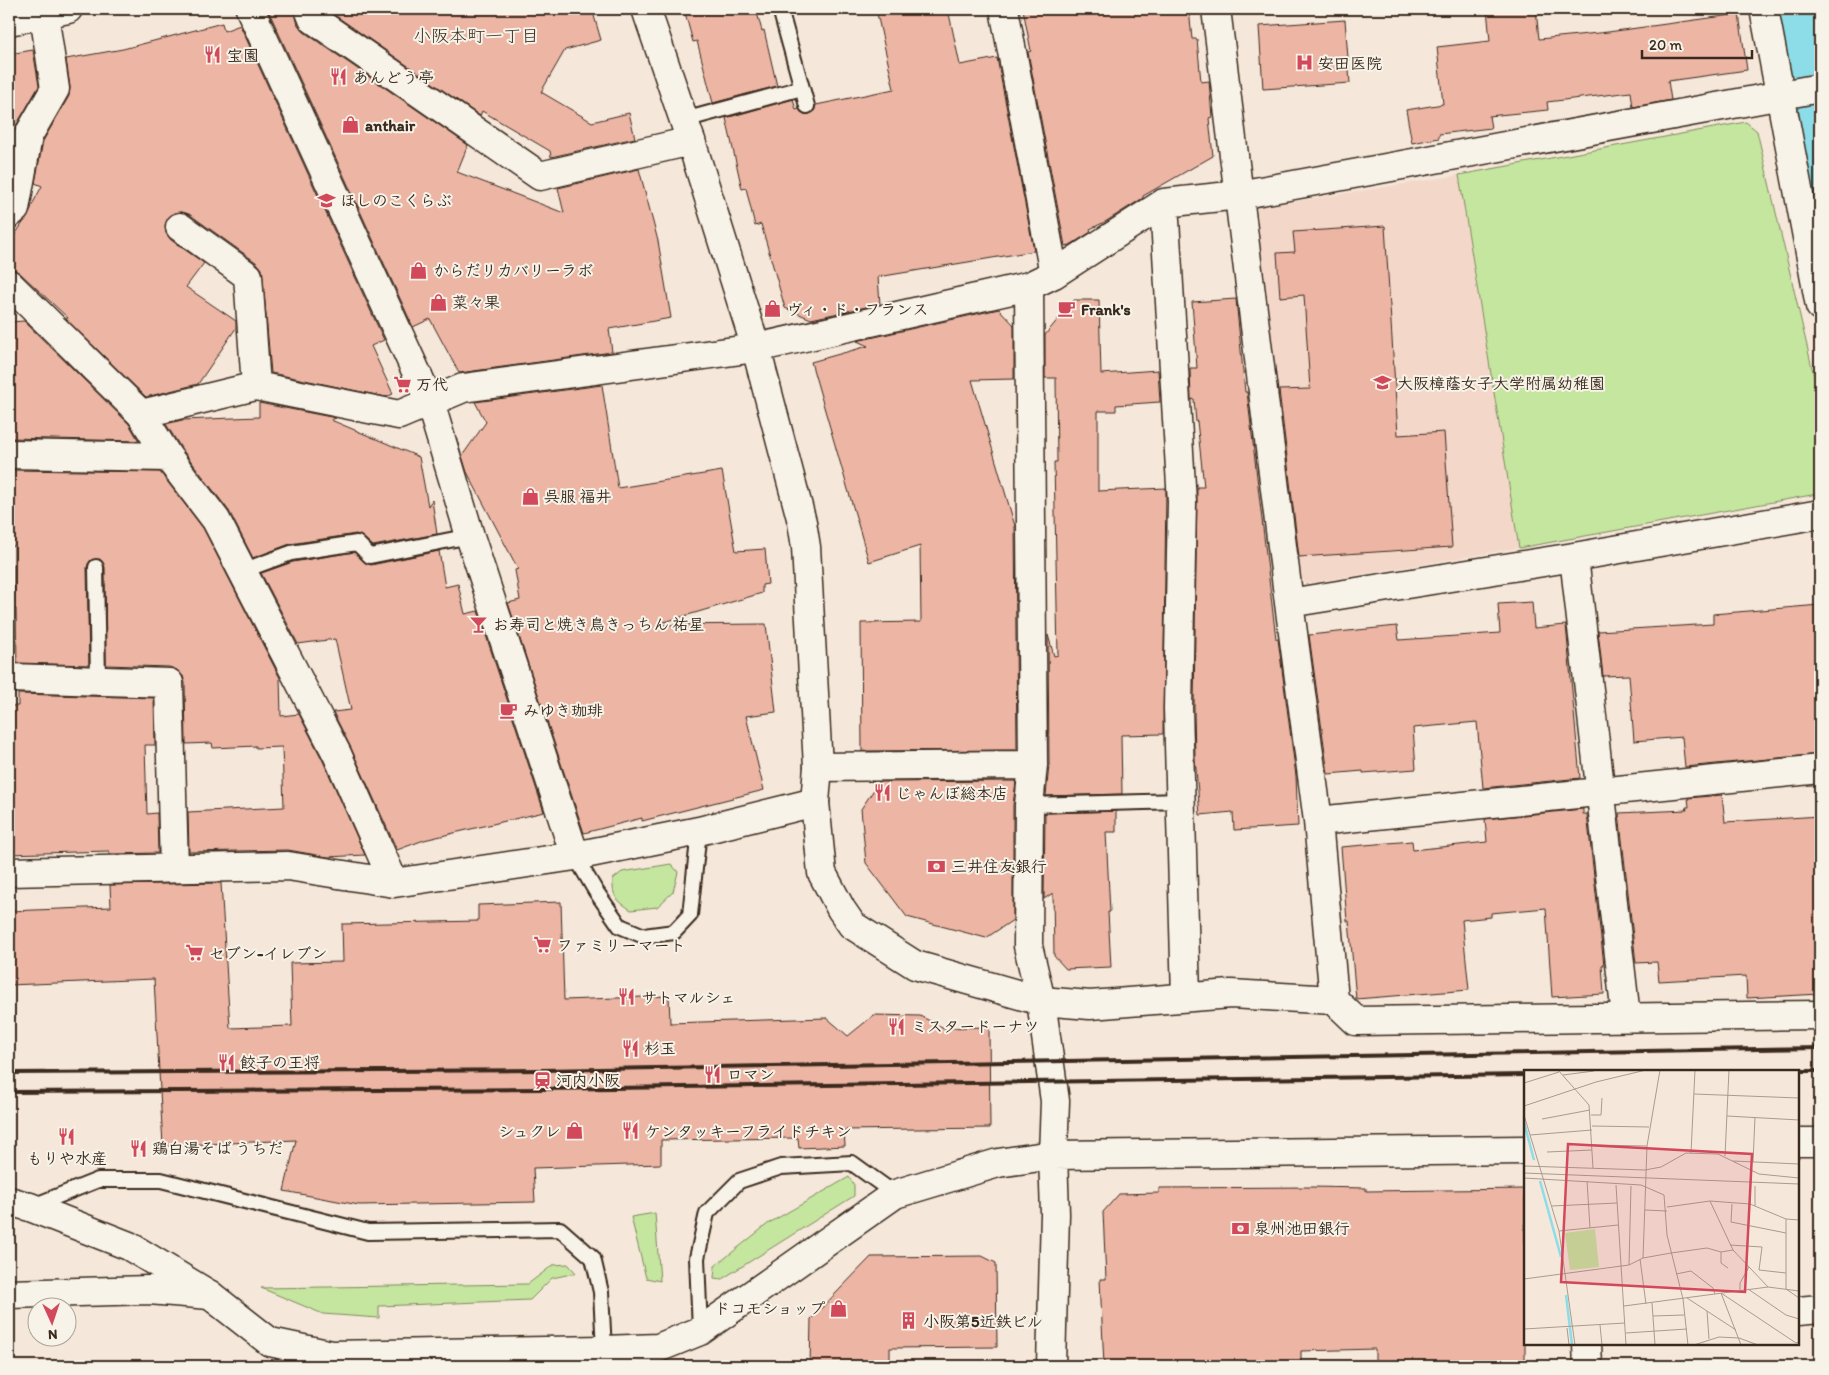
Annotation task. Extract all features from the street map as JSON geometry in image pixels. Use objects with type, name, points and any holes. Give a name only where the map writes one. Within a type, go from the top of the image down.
[{"type":"street","points":[[250,9],[430,402],[470,536],[575,856]]},
{"type":"street","points":[[309,9],[313,19],[540,176],[687,130]]},
{"type":"street","points":[[646,9],[687,130],[756,348],[802,522],[806,547],[818,767],[815,802],[822,873],[841,909],[852,925],[915,964],[1041,1000],[1090,1005],[1231,994],[1334,1000],[1356,1021],[1820,1015]]},
{"type":"street","points":[[1004,9],[1054,274]]},
{"type":"street","points":[[1216,9],[1288,603],[1318,821],[1334,1000]]},
{"type":"street","points":[[1764,9],[1786,93],[1820,306]]},
{"type":"street","points":[[9,21],[56,11],[55,89],[28,136],[15,209],[9,214]]},
{"type":"street","points":[[141,414],[256,386],[399,415],[462,388],[756,348],[1029,286],[1054,274],[1164,203],[1238,195],[1820,88]]},
{"type":"street","points":[[1164,203],[1182,502],[1178,708],[1186,997]]},
{"type":"street","points":[[180,227],[248,276],[256,386]]},
{"type":"street","points":[[9,284],[141,414],[168,457],[216,520],[337,754],[394,883]]},
{"type":"street","points":[[1029,286],[1033,765],[1029,805],[1028,946],[1041,1000],[1056,1101],[1053,1155],[1055,1214],[1051,1366]]},
{"type":"street","points":[[9,454],[168,457]]},
{"type":"street","points":[[1288,603],[1574,557],[1820,514]]},
{"type":"street","points":[[1574,557],[1626,1017]]},
{"type":"street","points":[[9,678],[169,683],[174,868]]},
{"type":"street","points":[[818,767],[1033,765]]},
{"type":"street","points":[[1318,821],[1820,769]]},
{"type":"street","points":[[9,872],[288,866],[394,883],[575,856],[699,831],[815,802]]},
{"type":"street","points":[[1799,1142],[1820,1142]]},
{"type":"street","points":[[20,1204],[129,1246],[210,1294],[269,1354],[604,1358],[658,1348],[700,1331],[895,1194],[998,1163],[1053,1155],[1524,1150]]},
{"type":"street","points":[[9,1294],[149,1290],[210,1294]]},
{"type":"street","points":[[1799,1311],[1820,1309]]},
{"type":"street","points":[[1587,1345],[1588,1366]]},
{"type":"lane","points":[[780,9],[807,106]]},
{"type":"lane","points":[[687,130],[802,88]]},
{"type":"lane","points":[[242,571],[291,554],[357,543],[370,556],[470,536]]},
{"type":"lane","points":[[96,567],[98,682]]},
{"type":"lane","points":[[1029,805],[1182,801]]},
{"type":"lane","points":[[575,856],[595,890],[620,926],[644,936],[674,932],[690,915],[699,831]]},
{"type":"lane","points":[[700,1331],[697,1258],[707,1213],[739,1181],[781,1167],[852,1163],[895,1194]]},
{"type":"lane","points":[[20,1204],[98,1180],[161,1180],[368,1232],[560,1229],[592,1258],[601,1292],[604,1358]]},
{"type":"shaded area","points":[[1808,9],[1820,9],[1819,76]]},
{"type":"shaded area","name":"大阪樟蔭女子大学附属幼稚園","points":[[1459,175],[1519,548],[1306,584],[1297,575],[1253,219],[1259,207]]},
{"type":"green space","points":[[1746,122],[1757,131],[1820,402],[1820,488],[1817,494],[1519,548],[1459,175]]},
{"type":"green space","points":[[671,864],[678,872],[673,892],[657,907],[631,910],[616,898],[613,890],[613,879],[622,872]]},
{"type":"green space","points":[[849,1177],[854,1185],[854,1196],[722,1279],[714,1278],[715,1266],[769,1223]]},
{"type":"green space","points":[[655,1213],[660,1281],[646,1278],[631,1217]]},
{"type":"green space","points":[[568,1264],[576,1273],[552,1278],[530,1300],[379,1306],[379,1318],[323,1314],[261,1288],[528,1284],[553,1265]]},
{"type":"building","points":[[277,9],[294,9],[298,25],[304,32],[468,145],[457,172],[564,213],[558,188],[639,169],[658,241],[671,318],[609,329],[612,352],[459,373],[430,319],[413,327],[269,12]]},
{"type":"building","points":[[326,9],[592,9],[601,40],[565,50],[541,92],[592,122],[629,113],[635,138],[551,157],[550,151],[482,111],[480,116]]},
{"type":"building","points":[[684,9],[756,9],[762,31],[764,30],[777,86],[713,103],[697,41],[693,42]]},
{"type":"building","points":[[876,9],[948,9],[960,65],[997,58],[1034,251],[878,277],[880,304],[811,319],[785,308],[761,224],[755,226],[746,188],[742,189],[726,118],[793,99],[796,110],[799,109],[804,114],[809,114],[814,112],[816,105],[894,89]]},
{"type":"building","points":[[1023,9],[1189,9],[1192,39],[1197,39],[1201,82],[1209,81],[1212,117],[1209,118],[1213,156],[1143,196],[1143,198],[1105,222],[1090,229],[1091,232],[1065,246],[1028,52],[1031,51]]},
{"type":"building","points":[[1487,9],[1536,9],[1539,39],[1608,32],[1739,14],[1747,70],[1668,81],[1671,100],[1633,107],[1631,92],[1547,102],[1548,110],[1489,116],[1491,128],[1439,134],[1439,138],[1412,143],[1406,110],[1443,104],[1437,47],[1490,41]]},
{"type":"building","points":[[1345,20],[1350,83],[1263,89],[1259,26]]},
{"type":"building","points":[[222,23],[224,31],[240,25],[384,340],[371,346],[393,394],[386,397],[271,373],[262,269],[257,263],[189,214],[182,212],[174,213],[168,218],[165,225],[166,233],[171,240],[204,263],[186,287],[236,321],[236,328],[198,384],[146,397],[66,319],[68,318],[20,273],[9,269],[9,244],[30,212],[42,186],[35,183],[43,141],[69,96],[70,87],[66,59],[123,49]]},
{"type":"building","points":[[33,50],[39,86],[14,129],[9,155],[9,101],[12,94],[9,76],[9,54]]},
{"type":"building","points":[[1385,226],[1398,435],[1444,432],[1452,547],[1299,557],[1279,390],[1310,389],[1304,295],[1280,297],[1277,253],[1295,252],[1293,232]]},
{"type":"building","points":[[1236,299],[1245,392],[1247,392],[1276,639],[1278,639],[1296,776],[1298,826],[1234,830],[1233,812],[1200,815],[1195,758],[1194,708],[1197,487],[1204,487],[1194,399],[1191,400],[1190,368],[1197,368],[1192,302]]},
{"type":"building","points":[[1074,300],[1099,300],[1101,374],[1158,370],[1160,402],[1116,405],[1116,411],[1098,411],[1098,491],[1166,488],[1163,734],[1121,735],[1122,794],[1046,796],[1049,765],[1048,635],[1054,656],[1058,655],[1054,462],[1057,462],[1056,378],[1045,378],[1045,335]]},
{"type":"building","points":[[999,309],[1014,325],[1014,379],[972,380],[1015,526],[1017,750],[862,751],[861,623],[921,622],[920,546],[869,562],[811,362],[868,346],[857,341]]},
{"type":"building","points":[[24,321],[129,424],[139,441],[9,438],[9,322]]},
{"type":"building","points":[[602,385],[618,488],[722,471],[736,551],[765,549],[768,584],[762,585],[762,593],[661,623],[661,625],[766,624],[776,712],[746,716],[764,790],[642,821],[642,818],[584,833],[508,603],[520,600],[515,570],[518,569],[467,472],[462,456],[486,422],[475,402]]},
{"type":"building","points":[[259,403],[336,418],[331,420],[419,457],[428,506],[432,500],[437,534],[373,546],[363,537],[356,534],[290,544],[253,558],[229,511],[181,448],[166,424],[182,420],[259,417]]},
{"type":"building","points":[[9,470],[160,472],[203,528],[280,678],[281,716],[299,714],[323,761],[365,855],[328,857],[288,850],[189,852],[188,812],[284,807],[282,747],[213,748],[212,743],[186,744],[185,683],[183,676],[177,670],[169,667],[106,665],[105,567],[100,559],[91,560],[87,567],[89,665],[17,663],[16,609],[14,609],[14,546],[9,546]]},
{"type":"building","points":[[439,551],[445,587],[458,584],[465,614],[478,611],[544,812],[424,840],[397,850],[333,712],[351,710],[335,639],[298,644],[261,573],[293,562],[354,552],[364,562],[371,565]]},
{"type":"building","points":[[1532,602],[1534,628],[1566,625],[1580,778],[1483,788],[1477,722],[1413,728],[1416,769],[1328,774],[1309,635],[1397,626],[1399,640],[1500,633],[1498,604]]},
{"type":"building","points":[[1820,605],[1820,754],[1685,767],[1682,737],[1634,741],[1629,675],[1603,676],[1598,631],[1713,624],[1713,614]]},
{"type":"building","points":[[18,694],[154,698],[155,745],[145,745],[147,814],[157,813],[158,853],[109,854],[109,851],[9,854],[9,706],[18,706]]},
{"type":"building","points":[[1016,781],[1013,805],[1013,920],[986,938],[907,917],[866,863],[861,809],[879,782]]},
{"type":"building","points":[[1722,795],[1725,822],[1820,816],[1820,994],[1747,998],[1746,976],[1659,981],[1657,962],[1636,963],[1619,813],[1687,810],[1686,807],[1689,807],[1688,798]]},
{"type":"building","points":[[1583,809],[1583,814],[1587,814],[1604,965],[1602,965],[1604,994],[1552,997],[1546,908],[1491,913],[1491,917],[1462,920],[1469,990],[1356,999],[1341,847],[1412,841],[1413,850],[1487,842],[1485,819]]},
{"type":"building","points":[[1116,811],[1116,832],[1106,832],[1111,967],[1066,969],[1054,956],[1053,893],[1044,899],[1045,813]]},
{"type":"building","points":[[221,883],[230,1028],[292,1026],[290,963],[343,962],[342,924],[478,921],[478,905],[561,902],[564,1000],[669,996],[670,1023],[827,1018],[848,1036],[874,1015],[920,1016],[944,1028],[989,1027],[990,1128],[844,1130],[845,1146],[799,1148],[798,1138],[661,1140],[661,1164],[533,1168],[535,1202],[359,1205],[284,1191],[296,1140],[163,1146],[154,979],[9,985],[9,911],[111,907],[110,885]]},
{"type":"building","points":[[1311,1187],[1366,1188],[1366,1191],[1524,1189],[1525,1361],[1375,1363],[1375,1349],[1301,1351],[1301,1364],[1104,1366],[1100,1279],[1106,1279],[1103,1212],[1119,1194],[1159,1193],[1159,1188]]},
{"type":"building","name":"小阪第5近鉄ビル","points":[[982,1256],[996,1263],[997,1347],[890,1348],[890,1366],[810,1366],[811,1319],[871,1257]]},
{"type":"waterway","points":[[1792,9],[1810,115],[1820,161]]},
{"type":"railway","points":[[9,1073],[542,1070],[1820,1048]]},
{"type":"railway","points":[[1799,1071],[1820,1071]]},
{"type":"railway","points":[[9,1092],[542,1089],[1524,1075]]},
{"type":"place","name":"宝園","points":[[213,55]]},
{"type":"place","name":"安田医院","points":[[1304,63]]},
{"type":"place","name":"あんどう亭","points":[[339,77]]},
{"type":"place","name":"anthair","points":[[351,125]]},
{"type":"place","name":"ほしのこくらぶ","points":[[326,200]]},
{"type":"place","name":"からだリカバリーラボ","points":[[419,270]]},
{"type":"place","name":"菜々果","points":[[438,302]]},
{"type":"place","name":"ヴィ・ド・フランス","points":[[772,309]]},
{"type":"place","name":"Frank's","points":[[1067,309]]},
{"type":"place","name":"大阪樟蔭女子大学附属幼稚園","points":[[1383,383]]},
{"type":"place","name":"万代","points":[[402,384]]},
{"type":"place","name":"呉服 福井","points":[[530,496]]},
{"type":"place","name":"お寿司と焼き鳥きっちん 祐星","points":[[479,624]]},
{"type":"place","name":"みゆき珈琲","points":[[509,710]]},
{"type":"place","name":"じゃんぼ総本店","points":[[882,793]]},
{"type":"place","name":"三井住友銀行","points":[[937,866]]},
{"type":"place","name":"ファミリーマート","points":[[543,945]]},
{"type":"place","name":"セブン-イレブン","points":[[195,953]]},
{"type":"place","name":"サトマルシェ","points":[[627,997]]},
{"type":"place","name":"ミスタードーナツ","points":[[897,1026]]},
{"type":"place","name":"杉玉","points":[[630,1048]]},
{"type":"place","name":"餃子の王将","points":[[226,1062]]},
{"type":"place","name":"ロマン","points":[[713,1074]]},
{"type":"place","name":"河内小阪","points":[[542,1080]]},
{"type":"place","name":"シュクレ","points":[[575,1131]]},
{"type":"place","name":"ケンタッキーフライドチキン","points":[[631,1131]]},
{"type":"place","name":"もりや水産","points":[[67,1137]]},
{"type":"place","name":"鶏白湯そば うちだ","points":[[138,1148]]},
{"type":"place","name":"泉州池田銀行","points":[[1240,1228]]},
{"type":"place","name":"ドコモショップ","points":[[839,1308]]},
{"type":"place","name":"小阪第5近鉄ビル","points":[[909,1321]]},
{"type":"district","name":"小阪本町一丁目","points":[[476,36]]}]
